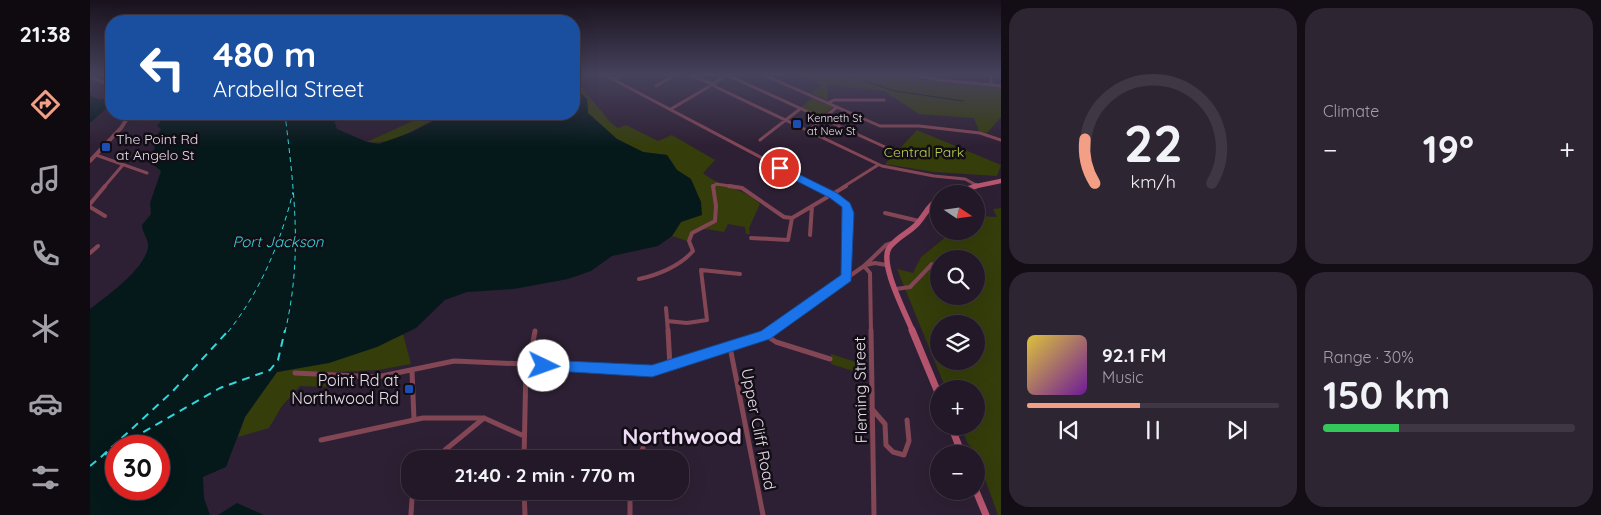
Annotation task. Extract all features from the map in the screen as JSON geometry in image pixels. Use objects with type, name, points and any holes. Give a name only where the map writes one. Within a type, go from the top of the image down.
[{"type":"main road","points":[[976,185],[1001,180]]},
{"type":"main road","points":[[930,205],[919,221],[892,243],[886,253],[886,265],[933,380]]},
{"type":"main road","points":[[980,500],[986,515]]},
{"type":"street","points":[[649,98],[841,200],[848,209],[847,277]]},
{"type":"street","points":[[671,110],[689,98]]},
{"type":"street","points":[[740,98],[878,165],[938,177],[962,178],[976,185]]},
{"type":"street","points":[[777,98],[896,152]]},
{"type":"street","points":[[817,98],[880,126],[919,126],[980,133],[1001,140]]},
{"type":"street","points":[[828,103],[834,100],[884,100]]},
{"type":"street","points":[[808,131],[837,107]]},
{"type":"street","points":[[760,140],[800,109]]},
{"type":"street","points":[[90,161],[126,120]]},
{"type":"street","points":[[96,155],[122,166],[147,173]]},
{"type":"street","points":[[639,279],[677,265],[690,256],[693,251],[689,241],[692,233],[715,221],[716,206],[713,186],[720,183],[742,188],[784,217],[792,218],[878,165]]},
{"type":"street","points":[[105,216],[90,206],[122,166]]},
{"type":"street","points":[[810,235],[812,206]]},
{"type":"street","points":[[886,213],[919,221]]},
{"type":"street","points":[[751,238],[788,240],[792,218]]},
{"type":"street","points":[[295,373],[377,377],[454,361],[652,371],[670,367],[765,335],[864,266],[886,245],[892,243]]},
{"type":"street","points":[[90,253],[98,246]]},
{"type":"street","points":[[864,266],[872,264],[886,265]]},
{"type":"street","name":"Fleming Street","points":[[864,266],[870,273],[874,515]]},
{"type":"street","points":[[896,289],[910,287],[930,266]]},
{"type":"street","points":[[667,321],[687,323],[707,320],[701,270],[740,274]]},
{"type":"street","points":[[666,308],[670,367]]},
{"type":"street","points":[[524,450],[527,365],[535,331]]},
{"type":"street","points":[[765,335],[776,342],[830,359]]},
{"type":"street","name":"Upper Cliff Road","points":[[730,347],[763,515]]},
{"type":"street","points":[[412,371],[414,420]]},
{"type":"street","points":[[872,409],[885,424],[886,445],[893,452],[904,455],[909,442],[907,420]]},
{"type":"street","points":[[321,440],[423,418],[484,418],[524,436]]},
{"type":"street","points":[[445,450],[484,418]]},
{"type":"street","points":[[412,500],[412,514]]},
{"type":"street","points":[[524,500],[525,515]]},
{"type":"street","points":[[630,500],[630,515]]},
{"type":"green space","points":[[590,98],[610,122],[618,128],[626,125],[658,141],[672,135],[715,160],[703,173],[717,182],[746,194],[760,204],[749,228],[750,234],[746,234],[745,227],[728,224],[724,232],[708,229],[698,230],[687,241],[672,236],[681,222],[691,179],[677,170],[667,155],[643,152],[617,139],[588,113],[587,99]]},
{"type":"green space","points":[[812,98],[833,107],[821,117],[800,108]]},
{"type":"green space","points":[[895,98],[1001,98],[1001,117],[987,133],[979,131],[974,118],[919,114]]},
{"type":"green space","points":[[415,120],[433,120],[389,141],[367,142]]},
{"type":"green space","name":"Central Park","points":[[917,130],[1001,165],[997,176],[934,172],[885,164]]},
{"type":"green space","points":[[1001,208],[1001,515],[998,515],[985,479],[985,445],[969,445],[964,435],[985,435],[985,380],[942,380],[938,370],[985,370],[985,315],[930,315],[930,350],[897,269],[913,273],[921,257],[942,240],[985,240],[985,216],[997,217],[993,209]]},
{"type":"green space","points":[[403,334],[411,364],[378,370],[333,372],[326,387],[300,386],[282,406],[269,428],[238,437],[245,417],[277,372],[341,357]]},
{"type":"green space","points":[[831,354],[865,365],[866,375],[831,364]]},
{"type":"water","points":[[90,98],[100,100],[103,98],[105,110],[90,123]]},
{"type":"water","name":"Port Jackson","points":[[580,98],[586,98],[588,113],[617,139],[643,152],[667,155],[677,170],[691,179],[701,202],[702,215],[681,222],[672,236],[658,246],[612,256],[591,271],[568,279],[514,289],[467,292],[445,300],[416,328],[377,347],[329,363],[277,372],[245,417],[226,467],[203,477],[204,498],[210,515],[90,515],[90,309],[133,273],[140,264],[148,247],[142,225],[151,214],[150,203],[161,171],[151,163],[150,157],[155,148],[153,142],[161,129],[157,126],[162,120],[334,120],[337,129],[367,142],[379,144],[412,132],[435,120],[580,120]]},
{"type":"water","points":[[237,503],[264,515],[218,515]]},
{"type":"waterway","points":[[943,98],[963,101]]},
{"type":"ferry route","points":[[285,332],[291,304],[295,250],[294,196],[286,120]]},
{"type":"ferry route","points":[[228,332],[250,300],[268,266],[282,230],[293,192]]},
{"type":"ferry route","points":[[90,466],[172,392],[229,330]]},
{"type":"ferry route","points":[[138,435],[220,388],[270,370],[278,360],[285,330]]},
{"type":"place","name":"Kenneth St at New St","points":[[797,124]]},
{"type":"place","name":"The Point Rd at Angelo St","points":[[106,147]]},
{"type":"place","name":"Point Rd at Northwood Rd","points":[[409,389]]},
{"type":"district","name":"Northwood","points":[[682,436]]},
{"type":"route","points":[[544,366],[660,370],[765,335],[847,277],[848,209],[846,205],[834,195],[814,187],[780,168]]}]
